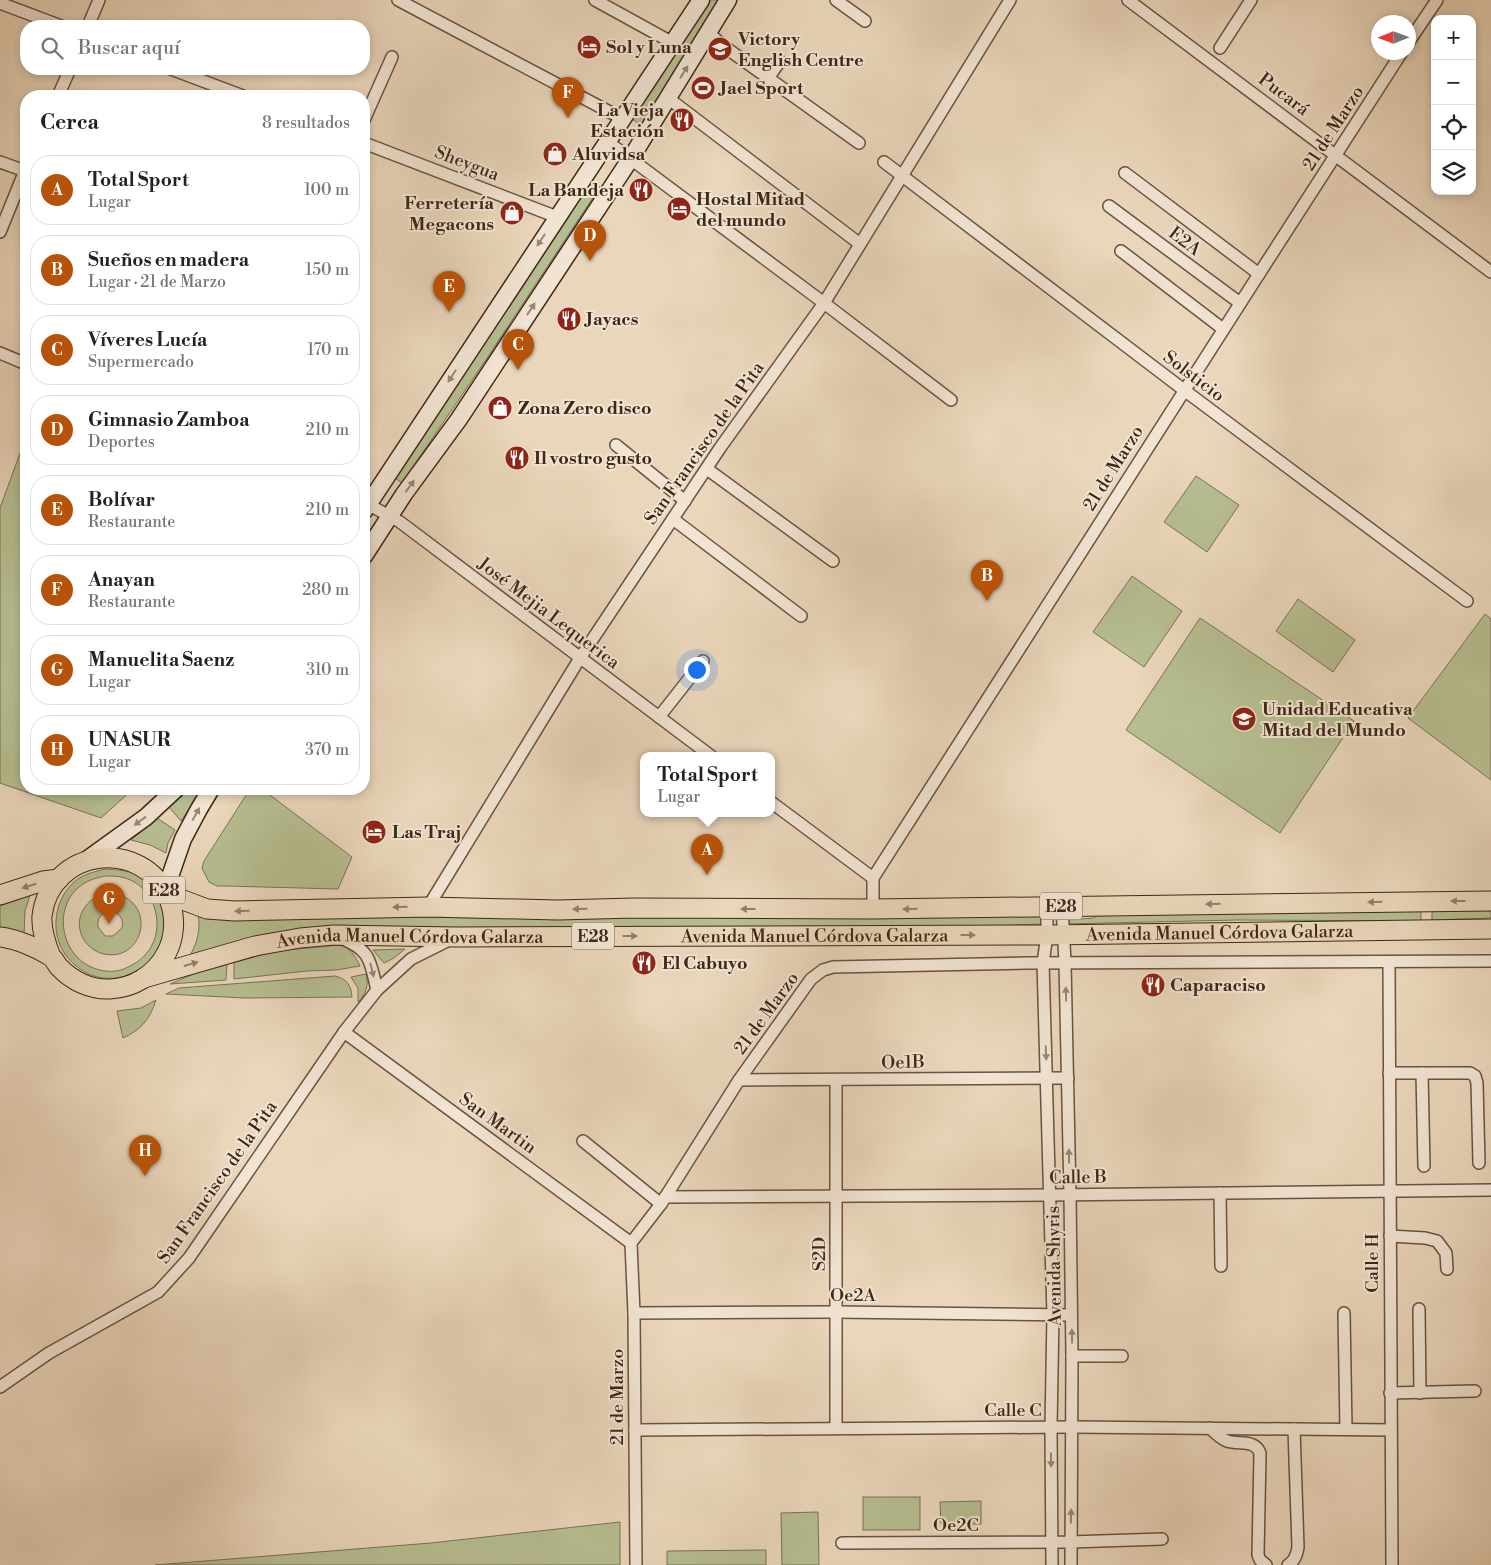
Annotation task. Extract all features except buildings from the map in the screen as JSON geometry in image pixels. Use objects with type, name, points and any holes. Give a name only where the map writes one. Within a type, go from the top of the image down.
[{"type":"main road","points":[[370,498],[701,0]]},
{"type":"main road","points":[[370,547],[404,494],[459,419],[631,158],[728,0]]},
{"type":"main road","points":[[85,861],[146,817],[170,795]]},
{"type":"main road","points":[[166,893],[183,839],[207,795]]},
{"type":"main road","name":"E28","points":[[107,857],[129,860],[149,871],[166,893],[172,908],[174,924],[172,939],[166,954],[156,968],[144,978],[122,988],[109,989],[87,986],[66,975],[51,956],[44,937],[42,916],[48,896],[59,879],[69,869],[85,861],[107,857]]},
{"type":"main road","name":"E28","points":[[0,895],[44,881],[59,879]]},
{"type":"main road","name":"Avenida Manuel Córdova Galarza","points":[[166,893],[207,909],[234,911],[428,907],[558,910],[634,908],[873,909],[1491,900]]},
{"type":"main road","points":[[1424,901],[1425,929]]},
{"type":"main road","name":"Avenida Manuel Córdova Galarza","points":[[144,978],[254,946],[300,938],[334,935],[1055,934],[1491,929]]},
{"type":"main road","name":"E28","points":[[0,937],[19,942],[51,956]]},
{"type":"street","points":[[90,20],[98,0]]},
{"type":"street","points":[[398,0],[623,119]]},
{"type":"street","points":[[595,0],[673,43]]},
{"type":"street","points":[[836,0],[865,21]]},
{"type":"street","name":"San Francisco de la Pita","points":[[428,907],[580,658],[720,448],[824,303],[1010,0]]},
{"type":"street","name":"Pucará","points":[[1128,0],[1491,272]]},
{"type":"street","points":[[1220,48],[1251,0]]},
{"type":"street","points":[[1416,31],[1437,0]]},
{"type":"street","points":[[0,3],[45,20]]},
{"type":"street","points":[[709,32],[722,45],[859,143]]},
{"type":"street","points":[[370,106],[392,57]]},
{"type":"street","name":"21 de Marzo","points":[[873,878],[1397,60]]},
{"type":"street","points":[[769,77],[780,61]]},
{"type":"street","points":[[61,90],[67,75]]},
{"type":"street","points":[[187,75],[227,90]]},
{"type":"street","points":[[668,98],[860,244]]},
{"type":"street","points":[[608,142],[951,400]]},
{"type":"street","name":"Sheygua","points":[[370,145],[557,217]]},
{"type":"street","points":[[0,162],[20,167]]},
{"type":"street","name":"Solsticio","points":[[884,162],[1184,390],[1467,601]]},
{"type":"street","points":[[1125,173],[1259,274]]},
{"type":"street","points":[[0,232],[20,184]]},
{"type":"street","name":"E2A","points":[[1110,206],[1240,303]]},
{"type":"street","points":[[1121,251],[1223,329]]},
{"type":"street","points":[[0,353],[20,361]]},
{"type":"street","points":[[616,445],[685,501]]},
{"type":"street","points":[[707,469],[833,561]]},
{"type":"street","name":"José Mejia Lequerica","points":[[370,508],[400,522],[706,752]]},
{"type":"street","points":[[673,519],[802,616]]},
{"type":"street","points":[[659,717],[703,661]]},
{"type":"street","points":[[775,805],[873,878],[873,909]]},
{"type":"street","name":"Avenida Shyris","points":[[1055,906],[1055,934],[1065,963],[1068,1078],[1072,1315],[1071,1565]]},
{"type":"street","name":"Avenida Shyris","points":[[1052,1565],[1052,1314],[1044,963],[1055,934]]},
{"type":"street","points":[[334,935],[358,945],[369,957],[377,990]]},
{"type":"street","name":"San Francisco de la Pita","points":[[0,1387],[49,1353],[158,1292],[189,1258],[344,1032],[377,990],[411,959],[455,936]]},
{"type":"street","name":"21 de Marzo","points":[[636,1565],[634,1313],[631,1243],[663,1200],[739,1080],[811,979],[823,970],[833,967],[1044,963],[1491,961]]},
{"type":"street","name":"Calle H","points":[[1389,962],[1392,1565]]},
{"type":"street","name":"San Martin","points":[[344,1032],[631,1243]]},
{"type":"street","points":[[1389,1073],[1470,1073],[1475,1076],[1477,1083],[1479,1163]]},
{"type":"street","points":[[1422,1073],[1424,1166]]},
{"type":"street","name":"Oe1B","points":[[739,1080],[1068,1078]]},
{"type":"street","name":"S2D","points":[[836,1080],[836,1428]]},
{"type":"street","points":[[583,1141],[663,1200]]},
{"type":"street","name":"Calle B","points":[[663,1200],[836,1195],[1070,1195],[1491,1190]]},
{"type":"street","points":[[1220,1193],[1220,1266]]},
{"type":"street","points":[[1390,1236],[1426,1238],[1437,1241],[1446,1253],[1447,1270]]},
{"type":"street","points":[[1419,1309],[1420,1393]]},
{"type":"street","name":"Oe2A","points":[[634,1313],[836,1312],[1072,1315]]},
{"type":"street","points":[[1344,1313],[1346,1429]]},
{"type":"street","points":[[1072,1356],[1122,1356]]},
{"type":"street","points":[[1390,1393],[1475,1391]]},
{"type":"street","name":"Calle C","points":[[635,1430],[1051,1427],[1391,1430]]},
{"type":"street","points":[[1210,1428],[1224,1440],[1253,1444],[1258,1447],[1260,1453],[1258,1555],[1260,1560],[1266,1565]]},
{"type":"street","points":[[1288,1565],[1292,1563],[1296,1556],[1298,1547],[1294,1429]]},
{"type":"street","name":"Oe2C","points":[[842,1542],[1070,1542],[1162,1539]]},
{"type":"green space","points":[[710,0],[723,0],[641,125],[632,119]]},
{"type":"green space","points":[[591,180],[600,187],[402,483],[395,478]]},
{"type":"green space","points":[[20,453],[20,790],[0,783],[0,508]]},
{"type":"green space","points":[[1196,476],[1239,505],[1207,552],[1164,522]]},
{"type":"green space","points":[[1132,576],[1182,611],[1144,667],[1093,632]]},
{"type":"green space","points":[[1298,599],[1355,640],[1333,672],[1276,631]]},
{"type":"green space","points":[[1485,614],[1491,619],[1491,780],[1408,718]]},
{"type":"green space","points":[[1200,618],[1354,721],[1280,833],[1126,730]]},
{"type":"green space","points":[[35,795],[126,795],[101,818]]},
{"type":"green space","points":[[180,795],[198,795],[181,821],[169,807]]},
{"type":"green space","points":[[246,795],[270,795],[352,857],[338,889],[217,886],[209,882],[202,868],[204,861]]},
{"type":"green space","points":[[157,818],[175,830],[168,843],[166,853],[150,845],[131,840]]},
{"type":"green space","points":[[105,869],[133,873],[141,878],[154,891],[161,906],[164,922],[162,937],[156,952],[146,964],[132,973],[115,978],[101,978],[83,971],[62,950],[56,931],[57,911],[60,901],[71,885],[87,874]],"holes":[[[108,876],[121,877],[141,887],[153,904],[157,926],[151,947],[143,957],[126,968],[113,971],[100,970],[86,964],[75,954],[67,942],[64,928],[64,913],[69,900],[78,888],[93,879]]]},
{"type":"green space","points":[[107,892],[124,896],[135,905],[140,916],[141,928],[137,940],[129,949],[118,954],[104,954],[94,950],[85,941],[80,930],[80,916],[83,909],[100,895]],"holes":[[[113,912],[121,918],[122,928],[113,936],[105,936],[98,927],[99,919],[104,913]]]},
{"type":"green space","points":[[30,895],[25,911],[24,935],[0,931],[0,906]]},
{"type":"green space","points":[[1491,906],[1491,918],[1432,920],[1432,908]]},
{"type":"green space","points":[[1421,908],[1421,921],[1238,920],[1065,924],[1065,920],[1093,918],[1100,914]]},
{"type":"green space","points":[[198,913],[485,918],[1042,915],[1042,924],[992,926],[431,929],[188,959],[198,937]]},
{"type":"green space","points":[[339,945],[354,955],[360,966],[336,970],[307,971],[234,979],[234,962],[277,951]]},
{"type":"green space","points":[[405,949],[384,963],[373,950]]},
{"type":"green space","points":[[227,964],[226,980],[170,984],[203,970]]},
{"type":"green space","points":[[366,974],[366,989],[358,1002],[358,988],[351,977]]},
{"type":"green space","points":[[335,976],[348,983],[352,997],[245,998],[166,994],[179,988]]},
{"type":"green space","points":[[156,1000],[151,1013],[144,1023],[123,1038],[117,1011],[141,1008]]},
{"type":"green space","points":[[863,1497],[920,1497],[920,1530],[863,1530]]},
{"type":"green space","points":[[981,1501],[981,1524],[941,1524],[940,1502]]},
{"type":"green space","points":[[818,1512],[819,1565],[782,1565],[781,1513]]},
{"type":"green space","points":[[620,1522],[620,1565],[155,1565],[431,1543]]},
{"type":"green space","points":[[766,1550],[766,1565],[667,1565],[667,1551]]},
{"type":"place","name":"Sol y Luna","points":[[589,47]]},
{"type":"place","name":"Victory English Centre","points":[[720,49]]},
{"type":"place","name":"Jael Sport","points":[[703,88]]},
{"type":"place","name":"Anayan","points":[[568,118]]},
{"type":"place","name":"La Vieja Estación","points":[[682,120]]},
{"type":"place","name":"Aluvidsa","points":[[555,154]]},
{"type":"place","name":"La Bandeja","points":[[641,190]]},
{"type":"place","name":"Hostal Mitad del mundo","points":[[679,209]]},
{"type":"place","name":"Ferretería Megacons","points":[[512,213]]},
{"type":"place","name":"Gimnasio Zamboa","points":[[590,261]]},
{"type":"place","name":"Bolívar","points":[[449,312]]},
{"type":"place","name":"Jayacs","points":[[569,319]]},
{"type":"place","name":"Víveres Lucía","points":[[518,370]]},
{"type":"place","name":"Zona Zero disco","points":[[500,408]]},
{"type":"place","name":"Il vostro gusto","points":[[517,458]]},
{"type":"place","name":"Sueños en madera","points":[[987,601]]},
{"type":"place","name":"Unidad Educativa Mitad del Mundo","points":[[1244,719]]},
{"type":"place","name":"Las Traj","points":[[374,832]]},
{"type":"place","name":"Total Sport","points":[[707,875]]},
{"type":"place","name":"Manuelita Saenz","points":[[109,924]]},
{"type":"place","name":"El Cabuyo","points":[[644,963]]},
{"type":"place","name":"Caparaciso","points":[[1153,985]]},
{"type":"place","name":"UNASUR","points":[[145,1176]]}]
